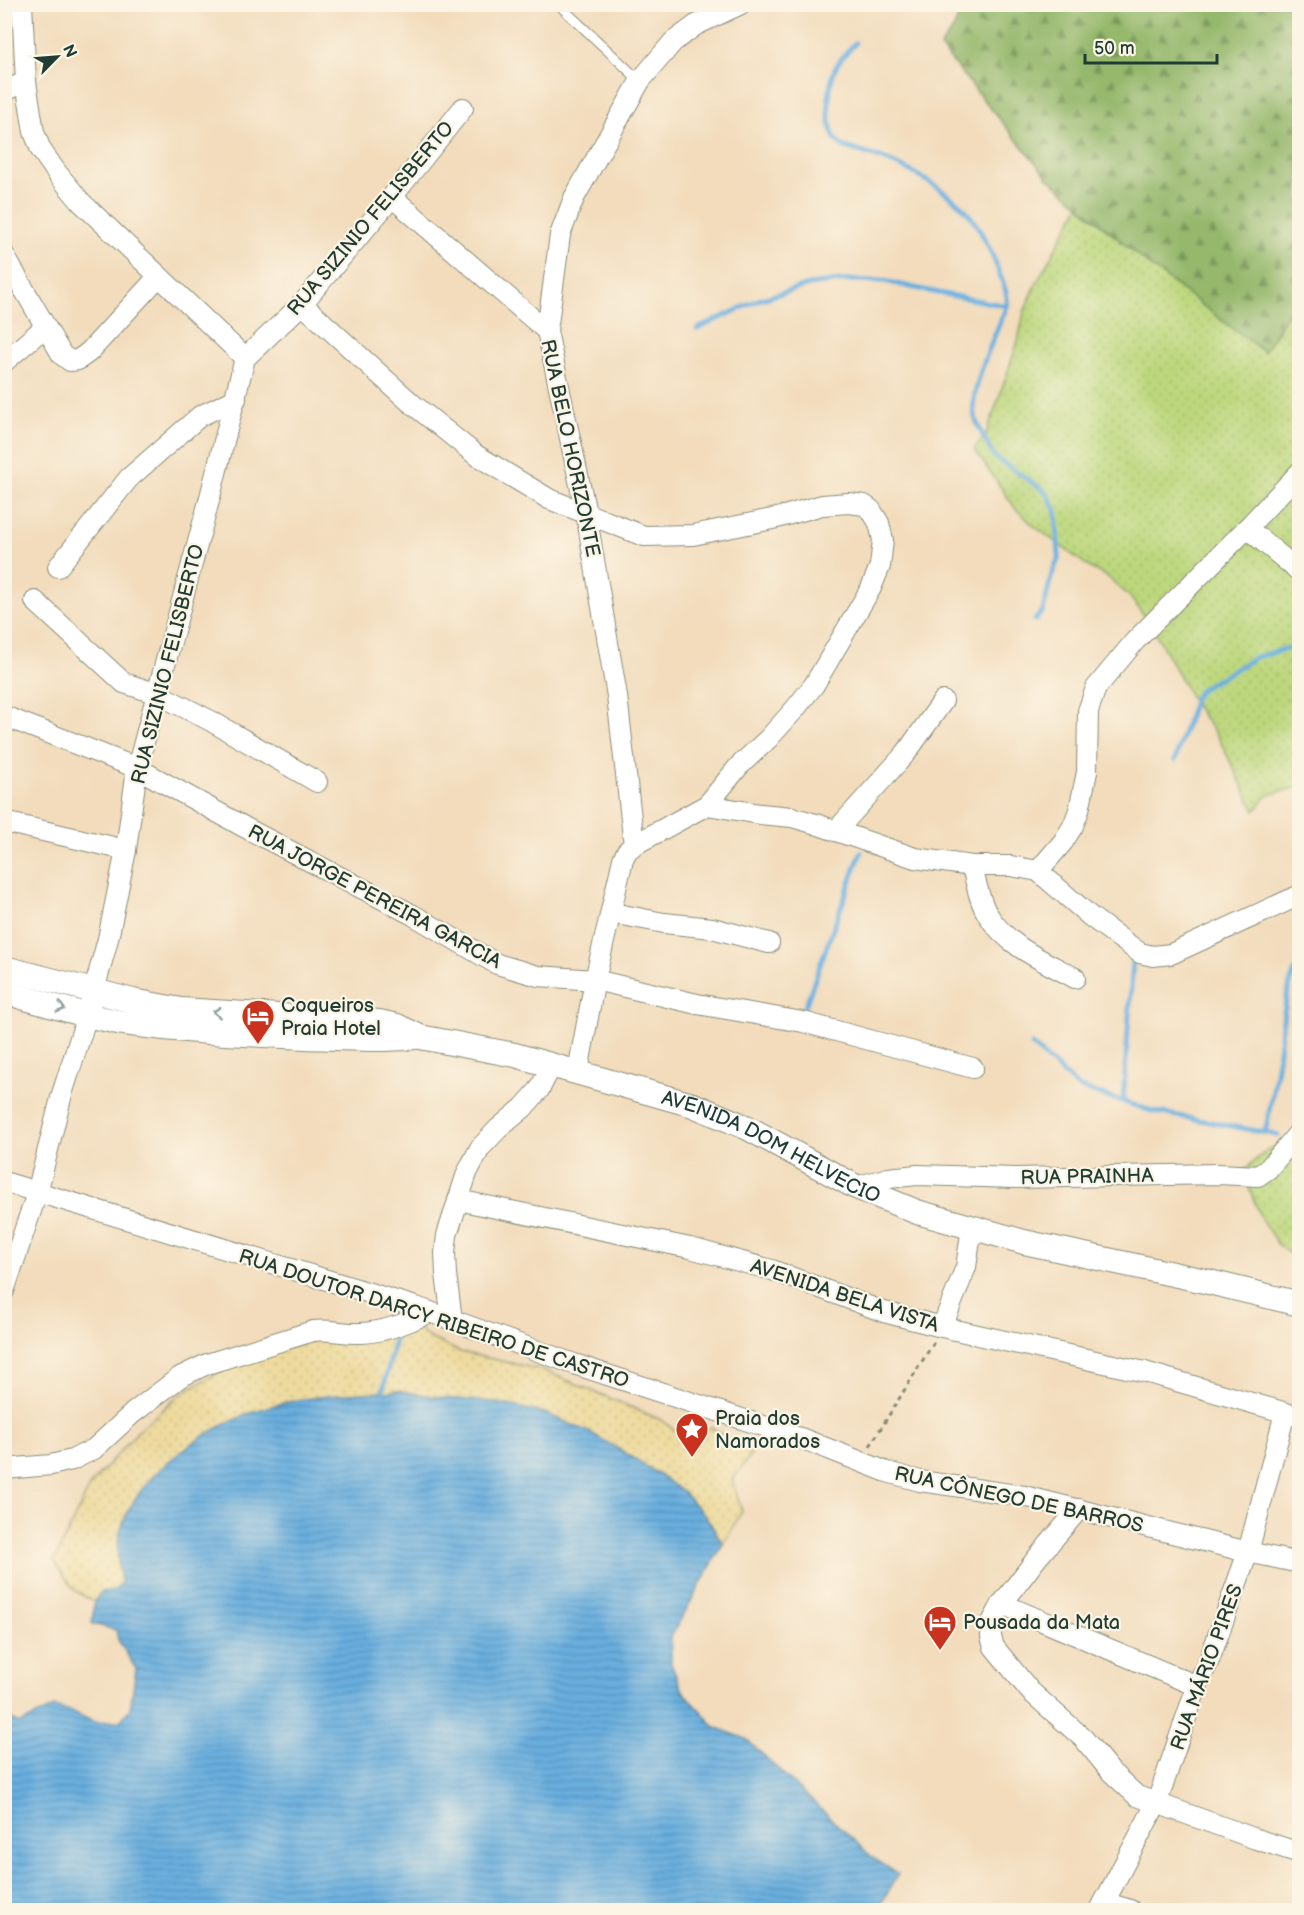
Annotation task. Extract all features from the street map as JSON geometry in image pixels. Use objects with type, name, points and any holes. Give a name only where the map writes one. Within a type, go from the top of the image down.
[{"type":"street","points":[[22,4],[26,82],[34,132],[41,150],[81,202],[245,358]]},
{"type":"street","points":[[547,331],[560,235],[574,198],[640,81],[673,42],[696,25],[741,4]]},
{"type":"street","points":[[4,91],[26,82]]},
{"type":"street","name":"RUA SIZINIO FELISBERTO","points":[[4,1291],[37,1193],[62,1094],[108,939],[126,850],[137,768],[245,358],[302,304],[463,108]]},
{"type":"street","name":"RUA BELO HORIZONTE","points":[[392,197],[547,331],[586,513],[617,696],[634,845]]},
{"type":"street","points":[[4,255],[45,327],[66,359],[74,362],[89,352],[159,276]]},
{"type":"street","points":[[302,304],[411,402],[476,455],[549,499],[644,536],[693,536],[777,518],[822,505],[849,503],[864,505],[871,510],[879,522],[883,540],[880,566],[871,588],[814,685],[795,710],[768,740],[739,766],[707,805],[627,851],[623,859],[595,980],[578,1071]]},
{"type":"street","points":[[4,362],[45,327]]},
{"type":"street","points":[[58,567],[129,478],[200,416],[236,399]]},
{"type":"street","points":[[1038,871],[1063,842],[1079,810],[1087,772],[1088,711],[1096,688],[1135,641],[1299,472]]},
{"type":"street","points":[[1247,528],[1299,572]]},
{"type":"street","points":[[35,601],[124,683],[158,694],[211,721],[317,782]]},
{"type":"street","points":[[836,831],[906,753],[943,701]]},
{"type":"street","name":"RUA JORGE PEREIRA GARCIA","points":[[4,716],[137,768],[413,915],[497,964],[538,976],[595,980],[698,1004],[803,1022],[973,1068]]},
{"type":"street","points":[[707,805],[792,818],[915,858],[972,866],[1011,866],[1038,871],[1140,953],[1153,956],[1171,954],[1299,895]]},
{"type":"street","points":[[4,822],[126,850]]},
{"type":"street","points":[[972,866],[987,915],[1000,930],[1013,943],[1076,978]]},
{"type":"street","points":[[612,914],[712,928],[769,943]]},
{"type":"street","points":[[4,968],[133,1001],[181,1010],[379,1022],[397,1026],[420,1036]]},
{"type":"street","points":[[4,992],[87,1016],[123,1023],[220,1034],[378,1039],[420,1036]]},
{"type":"street","name":"AVENIDA DOM HELVECIO","points":[[420,1036],[515,1055],[693,1105],[748,1128],[856,1187],[917,1212],[1024,1242],[1299,1304]]},
{"type":"street","points":[[452,1320],[445,1253],[447,1235],[467,1173],[480,1148],[498,1129],[524,1108],[539,1090],[552,1065]]},
{"type":"street","name":"RUA PRAINHA","points":[[856,1187],[888,1178],[917,1175],[970,1178],[1218,1174],[1258,1176],[1268,1169],[1299,1131]]},
{"type":"street","name":"RUA DOUTOR DARCY RIBEIRO DE CASTRO","points":[[4,1182],[430,1312],[574,1364],[803,1439],[861,1461]]},
{"type":"street","name":"AVENIDA BELA VISTA","points":[[458,1200],[690,1248],[771,1270],[884,1312],[1145,1372],[1292,1415]]},
{"type":"street","points":[[942,1327],[966,1267],[972,1227]]},
{"type":"street","points":[[4,1469],[51,1465],[72,1460],[87,1453],[133,1413],[180,1377],[207,1364],[313,1331],[329,1329],[353,1333],[371,1332],[403,1324],[430,1312]]},
{"type":"street","name":"RUA MÁRIO PIRES","points":[[1102,1906],[1157,1802],[1197,1686],[1210,1658],[1248,1552],[1292,1415]]},
{"type":"street","name":"RUA CÔNEGO DE BARROS","points":[[861,1461],[920,1481],[1024,1496],[1299,1563]]},
{"type":"street","points":[[1079,1509],[1002,1604],[992,1624],[991,1637],[994,1647],[1030,1691],[1084,1739],[1111,1772],[1137,1796],[1299,1853]]},
{"type":"street","points":[[1002,1604],[1197,1686]]},
{"type":"street","points":[[1102,1906],[1130,1911]]},
{"type":"lane","points":[[558,4],[640,81]]},
{"type":"path","points":[[861,1461],[942,1327]]},
{"type":"green space","points":[[964,5],[1299,5],[1299,295],[1264,352],[1149,265],[1049,179],[940,47],[953,29]]},
{"type":"green space","points":[[1079,206],[1149,265],[1264,352],[1299,296],[1299,787],[1268,795],[1255,811],[1218,737],[1195,705],[1151,625],[1130,597],[1108,577],[1092,569],[1034,526],[1015,508],[974,449],[986,434],[992,418],[1018,341],[1024,312],[1037,282]]},
{"type":"green space","points":[[1299,1139],[1299,1261],[1278,1245],[1261,1219],[1243,1171],[1267,1150]]},
{"type":"sand","name":"Praia dos Namorados","points":[[403,1313],[428,1337],[460,1352],[543,1370],[661,1420],[679,1434],[689,1438],[711,1427],[752,1454],[732,1480],[742,1511],[723,1544],[707,1518],[681,1490],[637,1460],[591,1433],[444,1398],[399,1391],[350,1394],[302,1400],[183,1450],[151,1479],[135,1498],[120,1573],[121,1583],[115,1590],[101,1592],[94,1602],[74,1590],[54,1561],[91,1484],[140,1429],[183,1392],[221,1371],[260,1356]]},
{"type":"water","points":[[399,1391],[493,1402],[545,1413],[591,1433],[637,1460],[681,1490],[707,1518],[723,1544],[671,1637],[671,1664],[683,1691],[715,1727],[746,1739],[873,1858],[898,1874],[878,1910],[5,1910],[5,1706],[12,1720],[20,1724],[54,1707],[71,1711],[94,1722],[120,1721],[130,1709],[136,1669],[118,1640],[116,1630],[92,1624],[94,1602],[101,1592],[115,1590],[121,1583],[118,1542],[125,1519],[136,1498],[152,1478],[192,1444],[214,1430],[258,1410],[310,1398]]},
{"type":"waterway","points":[[855,43],[837,65],[832,77],[829,111],[833,134],[845,147],[881,158],[912,172],[963,207],[985,239],[1004,286],[1007,306],[980,376],[974,414],[979,429],[996,458],[1046,492],[1056,511],[1059,557],[1051,577],[1043,611],[1035,620]]},
{"type":"waterway","points":[[697,329],[758,300],[809,285],[848,280],[884,281],[1007,306]]},
{"type":"waterway","points":[[1175,760],[1195,697],[1201,689],[1256,657],[1300,645]]},
{"type":"waterway","points":[[803,1012],[861,852]]},
{"type":"waterway","points":[[1123,1101],[1133,959]]},
{"type":"waterway","points":[[1265,1133],[1286,1000],[1294,973],[1300,964]]},
{"type":"waterway","points":[[1032,1045],[1078,1087],[1152,1111],[1278,1135]]},
{"type":"waterway","points":[[383,1390],[396,1335]]},
{"type":"place","name":"Coqueiros Praia Hotel","points":[[258,1045]]},
{"type":"place","name":"Praia dos Namorados","points":[[692,1458]]},
{"type":"place","name":"Pousada da Mata","points":[[940,1651]]}]
